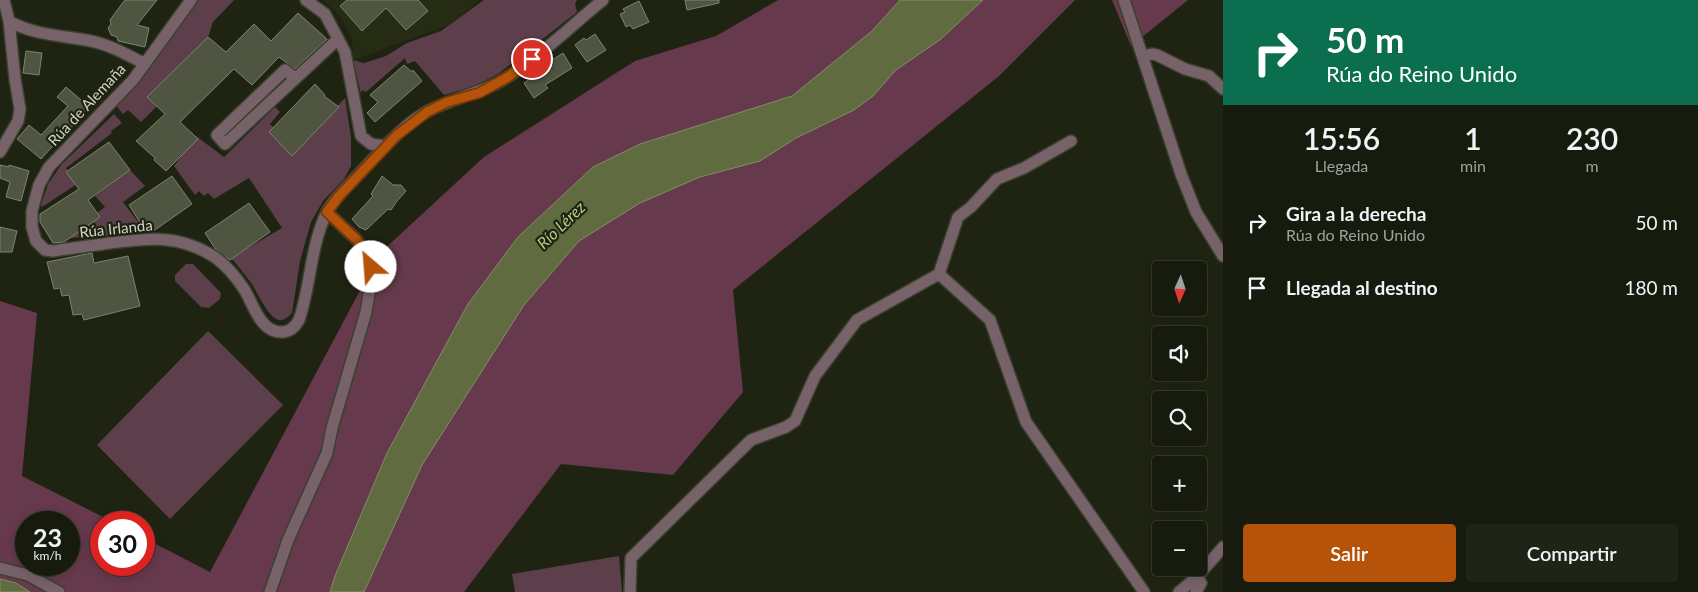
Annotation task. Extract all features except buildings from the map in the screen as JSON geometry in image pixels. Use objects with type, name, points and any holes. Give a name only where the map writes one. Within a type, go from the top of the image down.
[{"type":"street","points":[[0,152],[18,121],[20,109],[9,21],[4,0]]},
{"type":"street","name":"Rúa de Alemaña","points":[[36,241],[32,227],[32,211],[39,186],[49,167],[133,80],[191,0]]},
{"type":"street","points":[[306,0],[325,14],[345,52],[361,136],[371,144],[385,146]]},
{"type":"street","points":[[270,592],[288,540],[327,453],[332,428],[366,312],[372,277],[371,267],[357,240],[327,212],[339,196],[385,146],[427,112],[447,102],[479,93],[508,77],[603,0]]},
{"type":"street","points":[[1124,0],[1181,174],[1196,212],[1223,256]]},
{"type":"street","points":[[9,21],[45,33],[94,42],[145,64]]},
{"type":"street","points":[[295,78],[285,70],[217,135],[225,144],[338,39]]},
{"type":"street","points":[[1143,56],[1157,55],[1185,69],[1208,76],[1223,90]]},
{"type":"street","points":[[630,592],[631,558],[751,440],[786,427],[795,421],[815,376],[857,320],[939,274],[958,217],[971,207],[997,179],[1024,168],[1071,140]]},
{"type":"street","name":"Rúa Irlanda","points":[[36,241],[45,250],[53,251],[148,238],[181,241],[204,250],[226,266],[244,290],[264,325],[276,332],[283,332],[294,328],[299,320],[313,250],[327,212]]},
{"type":"street","points":[[939,274],[990,320],[1026,422],[1144,592]]},
{"type":"street","points":[[1179,592],[1197,577],[1223,547]]},
{"type":"street","points":[[0,568],[28,575],[60,592]]},
{"type":"street","points":[[1196,592],[1201,583],[1197,577]]},
{"type":"shaded area","points":[[198,0],[234,0],[213,22],[208,37],[148,97],[158,105],[141,122],[128,110],[123,114],[115,104]]},
{"type":"shaded area","points":[[323,0],[479,0],[451,24],[353,60],[352,40],[341,17]]},
{"type":"shaded area","points":[[484,0],[577,0],[575,4],[577,12],[498,74],[472,87],[444,95],[415,61],[407,64],[405,58],[366,92],[362,90],[361,94],[353,60],[364,63],[386,56],[407,43],[441,31]]},
{"type":"shaded area","points":[[778,0],[1075,0],[999,76],[733,290],[743,392],[673,475],[561,464],[464,592],[0,592],[0,301],[37,313],[22,476],[91,511],[90,576],[155,576],[155,544],[210,572],[380,253],[484,157],[635,61],[716,36]]},
{"type":"shaded area","points":[[1112,0],[1188,0],[1131,46]]},
{"type":"shaded area","points":[[345,98],[351,137],[351,166],[344,179],[323,201],[311,222],[300,261],[292,313],[285,319],[279,320],[267,310],[249,280],[231,258],[282,228],[249,178],[214,199],[208,193],[204,196],[199,191],[195,195],[174,166],[196,136],[224,157],[275,107],[280,112],[270,124],[296,149]]},
{"type":"shaded area","points":[[114,114],[122,123],[111,131],[112,133],[66,168],[77,184],[42,207],[48,184],[61,165]]},
{"type":"shaded area","points":[[130,170],[145,186],[123,202],[145,231],[133,235],[62,239],[105,207],[95,196]]},
{"type":"shaded area","points":[[186,264],[193,264],[221,293],[220,299],[209,308],[201,307],[175,281],[175,275]]},
{"type":"shaded area","points":[[208,331],[283,405],[170,519],[97,445]]},
{"type":"shaded area","points":[[619,556],[622,592],[515,592],[512,574]]},
{"type":"water","name":"Río Lérez","points":[[900,0],[983,0],[941,39],[896,70],[873,96],[854,110],[796,138],[760,161],[700,177],[640,203],[579,241],[524,305],[422,465],[364,592],[330,592],[387,453],[468,304],[518,237],[593,167],[640,144],[792,96],[872,31]]},
{"type":"water","points":[[0,579],[16,583],[30,592],[0,592]]},
{"type":"route","points":[[371,267],[357,240],[327,212],[339,196],[396,136],[427,112],[447,102],[479,93],[508,77],[532,59]]}]
